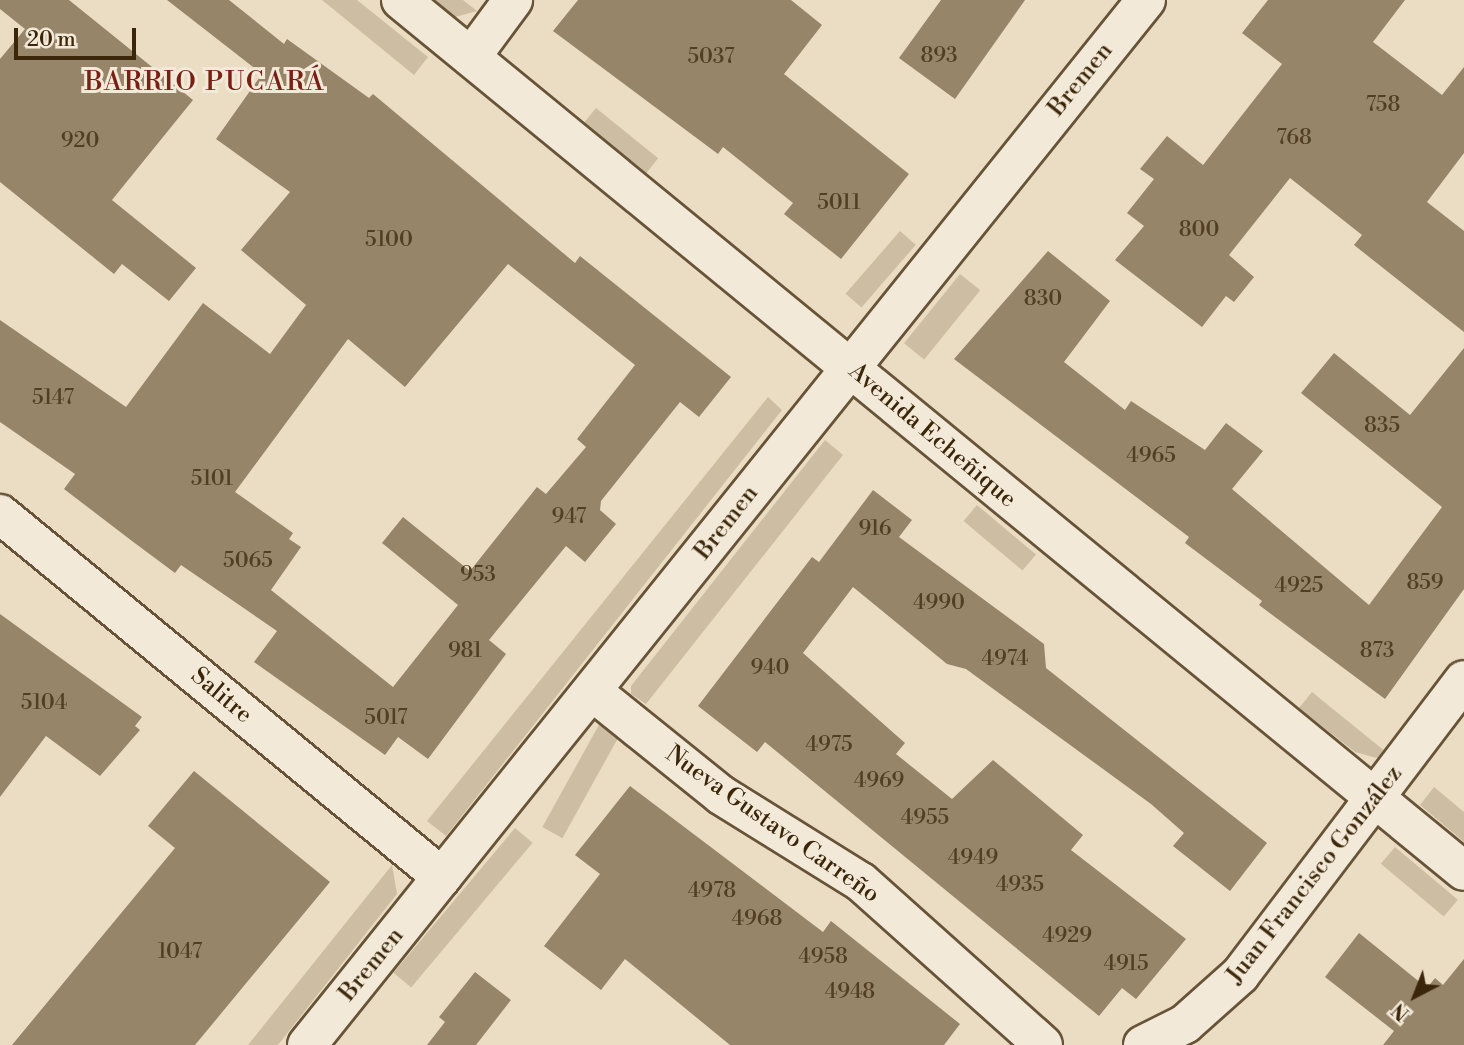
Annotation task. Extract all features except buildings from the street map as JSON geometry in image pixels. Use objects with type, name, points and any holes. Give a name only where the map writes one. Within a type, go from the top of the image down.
[{"type":"street","name":"Avenida Echeñique","points":[[401,0],[851,368],[1375,803],[1464,871]]},
{"type":"street","points":[[471,57],[513,0]]},
{"type":"street","name":"Bremen","points":[[307,1045],[1146,0]]},
{"type":"street","name":"Salitre","points":[[0,514],[442,877]]},
{"type":"street","name":"Juan Francisco González","points":[[1143,1045],[1185,1024],[1240,975],[1375,803],[1464,680]]},
{"type":"street","name":"Nueva Gustavo Carreño","points":[[593,692],[721,795],[861,882],[1043,1045]]},
{"type":"shaded area","points":[[322,0],[357,0],[428,57],[414,75]]},
{"type":"shaded area","points":[[434,0],[463,0],[477,11],[455,17]]},
{"type":"shaded area","points":[[596,108],[658,158],[645,175],[583,124]]},
{"type":"shaded area","points":[[900,231],[916,245],[861,307],[846,294]]},
{"type":"shaded area","points":[[960,274],[980,290],[924,360],[904,343]]},
{"type":"shaded area","points":[[768,397],[782,410],[446,836],[427,821]]},
{"type":"shaded area","points":[[825,440],[843,455],[646,704],[631,694],[631,686]]},
{"type":"shaded area","points":[[977,505],[1036,554],[1022,571],[964,521]]},
{"type":"shaded area","points":[[1312,692],[1386,752],[1380,759],[1355,752],[1299,708]]},
{"type":"shaded area","points":[[600,723],[620,734],[562,838],[542,827]]},
{"type":"shaded area","points":[[1434,787],[1464,812],[1464,842],[1420,805]]},
{"type":"shaded area","points":[[515,828],[533,843],[411,988],[394,973]]},
{"type":"shaded area","points":[[1395,847],[1458,900],[1444,917],[1381,864]]},
{"type":"shaded area","points":[[392,865],[397,894],[278,1045],[248,1045]]},
{"type":"district","name":"BARRIO PUCARÁ","points":[[205,83]]}]
